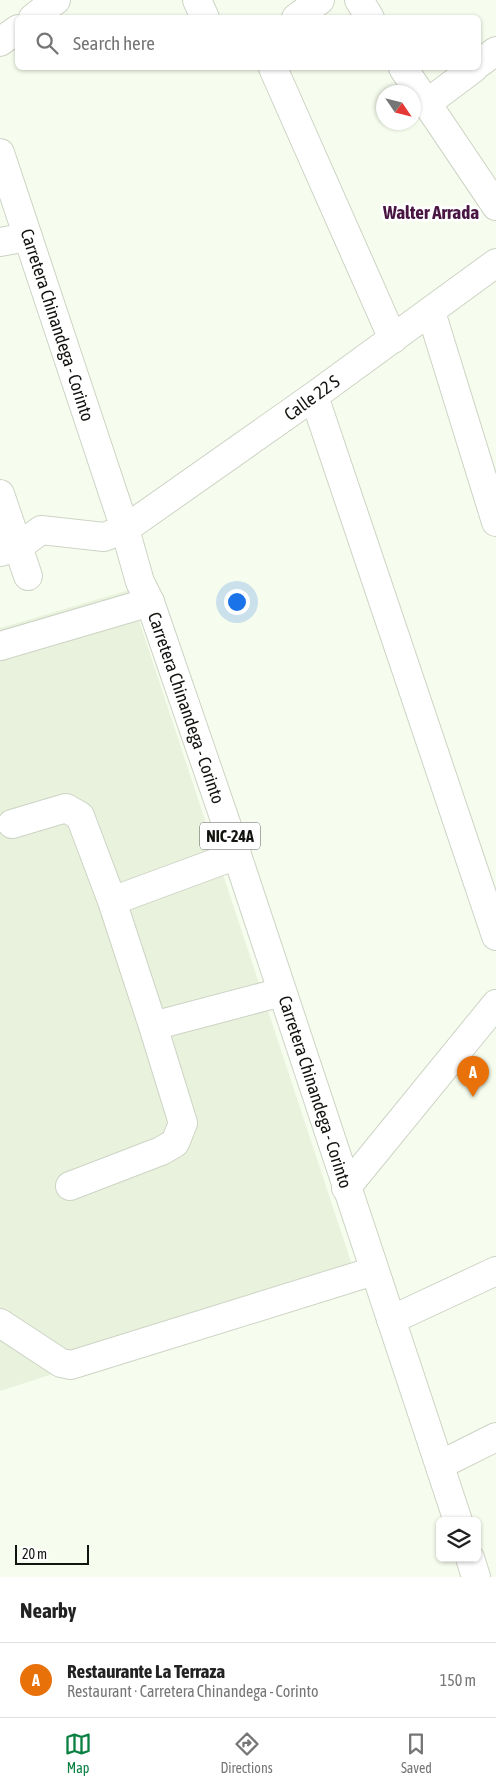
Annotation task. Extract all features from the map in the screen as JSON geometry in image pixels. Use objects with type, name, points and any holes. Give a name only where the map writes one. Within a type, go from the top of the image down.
[{"type":"main road","points":[[37,15],[56,0]]},
{"type":"main road","points":[[198,0],[204,15]]},
{"type":"main road","points":[[300,15],[320,0]]},
{"type":"main road","points":[[359,0],[368,15]]},
{"type":"main road","points":[[0,42],[15,31]]},
{"type":"main road","points":[[481,62],[496,51]]},
{"type":"main road","points":[[274,70],[393,339]]},
{"type":"main road","points":[[404,70],[496,206]]},
{"type":"main road","points":[[426,104],[471,70]]},
{"type":"main road","name":"Carretera Chinandega - Corinto","points":[[0,152],[125,529],[140,582],[150,602],[236,855],[457,1517]]},
{"type":"main road","points":[[0,242],[28,237]]},
{"type":"main road","name":"Calle 22 S","points":[[9,549],[40,530],[104,536],[125,529],[314,396],[496,263]]},
{"type":"main road","points":[[431,312],[496,522]]},
{"type":"main road","points":[[314,396],[496,936]]},
{"type":"main road","points":[[0,494],[9,549],[28,576]]},
{"type":"main road","points":[[0,646],[150,602]]},
{"type":"main road","points":[[12,824],[66,808],[80,816],[112,901],[153,1026],[182,1123],[175,1143],[161,1151],[70,1186]]},
{"type":"main road","points":[[112,901],[236,855]]},
{"type":"main road","points":[[153,1026],[282,992]]},
{"type":"main road","points":[[346,1188],[496,1004]]},
{"type":"main road","points":[[0,1323],[61,1363],[71,1364],[374,1271]]},
{"type":"main road","points":[[391,1320],[496,1271]]},
{"type":"main road","points":[[440,1465],[496,1437]]},
{"type":"main road","points":[[471,1562],[476,1577]]},
{"type":"shaded area","points":[[129,590],[356,1277],[0,1391],[0,628]]},
{"type":"place","name":"Restaurante La Terraza","points":[[473,1097]]},
{"type":"district","name":"Walter Arrada","points":[[431,212]]}]
